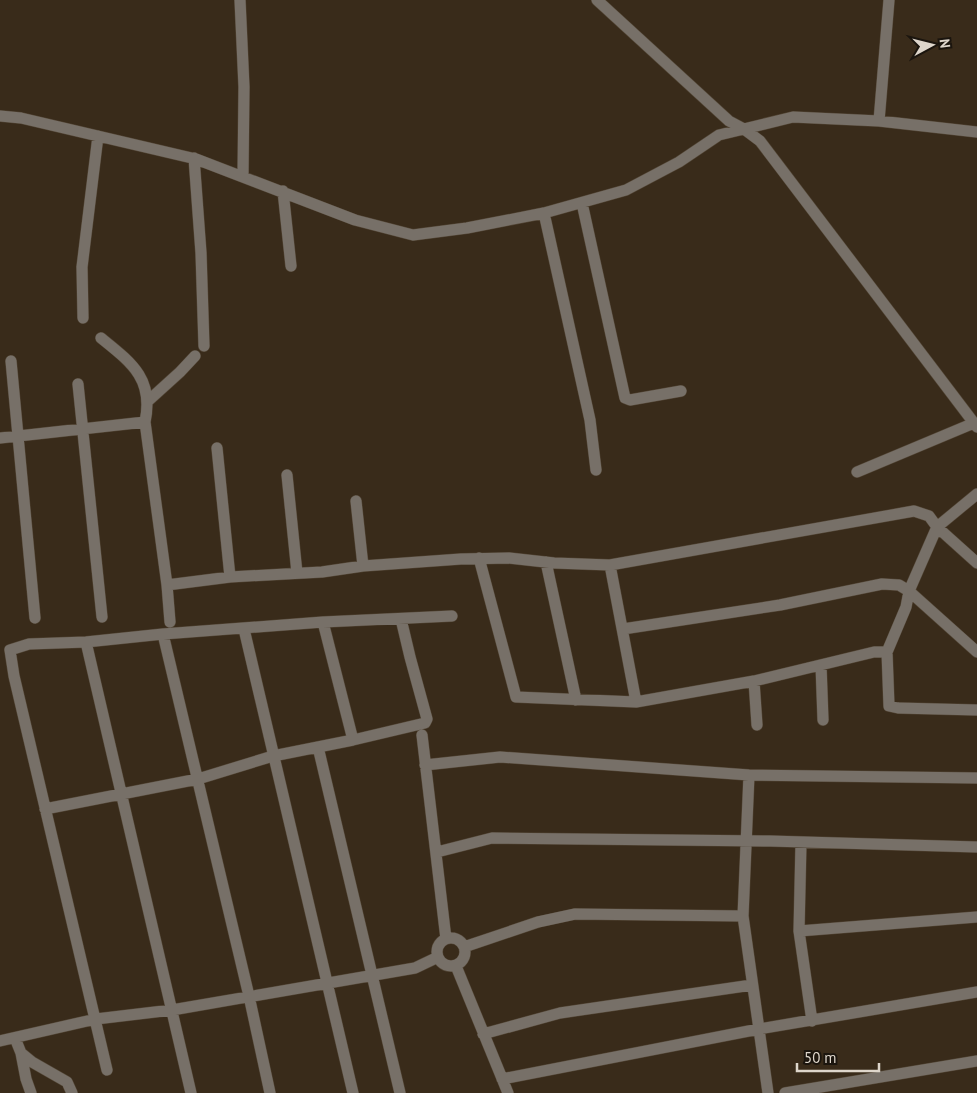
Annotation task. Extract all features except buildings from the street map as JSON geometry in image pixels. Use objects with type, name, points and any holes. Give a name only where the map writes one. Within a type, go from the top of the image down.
[{"type":"street","points":[[240,0],[244,87],[243,176]]},
{"type":"street","points":[[597,0],[729,121],[760,141],[975,425],[857,472]]},
{"type":"street","points":[[879,121],[889,0]]},
{"type":"street","points":[[0,116],[21,118],[194,158],[355,220],[413,235],[468,228],[544,212],[626,190],[679,162],[719,135],[793,116],[879,121],[977,132]]},
{"type":"street","points":[[83,318],[81,296],[82,267],[98,136]]},
{"type":"street","points":[[194,158],[201,253],[204,346]]},
{"type":"street","points":[[283,192],[291,266]]},
{"type":"street","points":[[582,203],[625,398],[630,400],[682,391]]},
{"type":"street","points":[[544,212],[590,420],[596,470]]},
{"type":"street","points":[[101,338],[127,360],[142,379],[148,401],[144,422],[167,585],[170,622]]},
{"type":"street","points":[[148,401],[180,372],[194,356]]},
{"type":"street","points":[[11,361],[35,618]]},
{"type":"street","points":[[78,384],[102,617]]},
{"type":"street","points":[[0,438],[144,422]]},
{"type":"street","points":[[217,448],[230,578]]},
{"type":"street","points":[[287,475],[297,573]]},
{"type":"street","points":[[977,494],[937,527],[909,591],[906,607],[887,652],[889,706],[898,708],[977,710]]},
{"type":"street","points":[[356,501],[363,566]]},
{"type":"street","points":[[167,585],[230,578],[322,572],[363,566],[479,558],[509,558],[610,566],[914,511],[929,516],[937,527],[977,563]]},
{"type":"street","points":[[479,558],[516,697],[636,702],[754,681],[874,652],[887,652]]},
{"type":"street","points":[[546,562],[576,700]]},
{"type":"street","points":[[610,566],[636,702]]},
{"type":"street","points":[[623,629],[780,606],[882,584],[899,585],[909,591],[977,652]]},
{"type":"street","points":[[107,1070],[44,809],[14,676],[10,650],[28,644],[86,642],[323,622],[452,616]]},
{"type":"street","points":[[44,809],[198,779],[273,756],[425,723],[427,719],[401,619]]},
{"type":"street","points":[[323,622],[353,740]]},
{"type":"street","points":[[244,629],[353,1093]]},
{"type":"street","points":[[163,634],[250,996],[270,1093]]},
{"type":"street","points":[[86,642],[191,1093]]},
{"type":"street","points":[[821,665],[823,720]]},
{"type":"street","points":[[754,681],[757,724]]},
{"type":"street","points":[[422,736],[446,939]]},
{"type":"street","points":[[318,747],[400,1093]]},
{"type":"street","points":[[425,765],[500,757],[748,775],[977,778]]},
{"type":"street","points":[[748,775],[743,916],[768,1093]]},
{"type":"street","points":[[437,852],[492,838],[745,841],[977,847]]},
{"type":"street","points":[[801,843],[799,932],[812,1020]]},
{"type":"street","points":[[464,947],[538,922],[576,914],[743,916]]},
{"type":"street","points":[[799,932],[977,917]]},
{"type":"street","points":[[446,939],[457,939],[464,947],[464,958],[456,966],[445,965],[438,957],[438,946],[446,939]]},
{"type":"street","points":[[0,1041],[96,1019],[172,1010],[415,968],[438,957]]},
{"type":"street","points":[[456,966],[508,1093]]},
{"type":"street","points":[[483,1034],[560,1013],[752,985]]},
{"type":"street","points":[[502,1078],[759,1029],[977,992]]},
{"type":"street","points":[[15,1038],[21,1053],[26,1080],[31,1093]]},
{"type":"street","points":[[21,1053],[32,1062],[67,1082],[72,1093]]},
{"type":"street","points":[[785,1093],[977,1061]]}]
